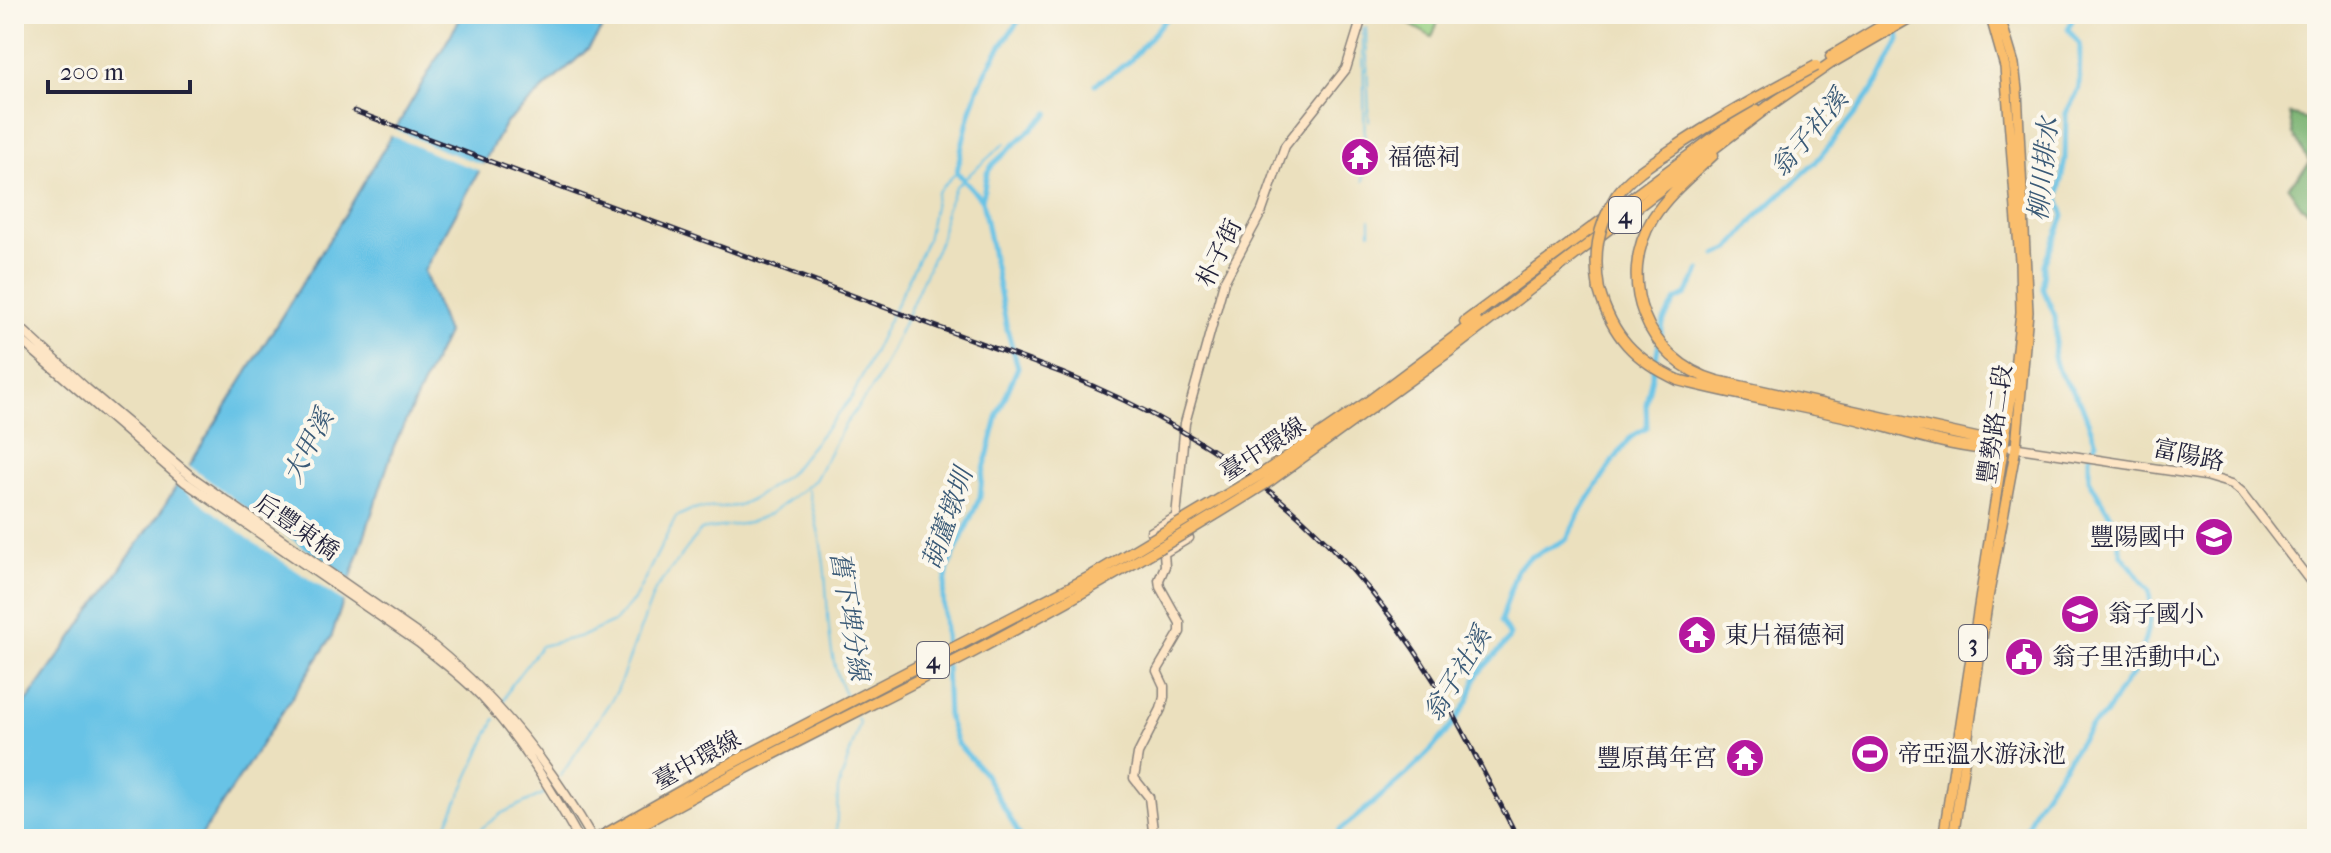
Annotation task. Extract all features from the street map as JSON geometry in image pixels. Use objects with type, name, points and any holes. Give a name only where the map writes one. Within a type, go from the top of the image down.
[{"type":"highway","name":"臺中環線","points":[[595,839],[713,773],[1088,578],[1225,497],[1368,402],[1744,116],[1820,62],[1902,14]]},
{"type":"highway","name":"臺中環線","points":[[616,839],[719,781],[968,654],[1133,564],[1258,488],[1448,352],[1769,106],[1831,63],[1916,14]]},
{"type":"highway","points":[[1368,402],[1446,336],[1820,62]]},
{"type":"highway","points":[[1820,62],[1735,109],[1638,172],[1617,195],[1600,228],[1595,253],[1604,306],[1619,337],[1658,371],[1695,384],[1994,442],[2004,447]]},
{"type":"highway","points":[[1769,106],[1686,180],[1654,217],[1636,262],[1635,280],[1641,308],[1665,351],[1699,376],[1859,415]]},
{"type":"highway","points":[[1343,429],[1468,343],[1640,205]]},
{"type":"main road","name":"豐勢路二段","points":[[1943,839],[2004,447],[2021,312],[2005,67],[1990,14]]},
{"type":"main road","name":"豐勢路二段","points":[[1953,839],[1988,598],[2016,447],[2028,312],[2028,263],[2017,90],[2014,64],[1999,14]]},
{"type":"street","name":"朴子街","points":[[1176,517],[1182,440],[1224,282],[1262,211],[1283,151],[1341,75],[1352,34],[1362,14]]},
{"type":"street","points":[[14,322],[38,348]]},
{"type":"street","points":[[14,334],[38,348]]},
{"type":"street","name":"后豐東橋","points":[[38,348],[185,482],[456,671],[525,745]]},
{"type":"street","name":"富陽路","points":[[2004,447],[2205,476],[2232,484],[2253,503],[2317,590]]},
{"type":"street","points":[[1154,839],[1149,797],[1134,778],[1138,754],[1164,697],[1164,686],[1157,671],[1180,632],[1180,623],[1160,587],[1164,553],[1151,532],[1176,517],[1189,538],[1164,553]]},
{"type":"street","points":[[525,745],[579,839]]},
{"type":"street","points":[[525,745],[595,839]]},
{"type":"green space","points":[[1376,14],[1441,14],[1432,37],[1400,19],[1387,19]]},
{"type":"green space","points":[[2289,114],[2317,119],[2317,217],[2300,205],[2288,187],[2310,163],[2293,134]]},
{"type":"water","name":"大甲溪","points":[[463,14],[612,14],[588,49],[505,124],[424,271],[447,333],[394,446],[331,638],[199,839],[14,839],[14,720],[161,511],[347,211]]},
{"type":"pier","points":[[392,127],[439,149],[487,166],[483,172],[436,155],[388,134]]},
{"type":"pier","points":[[186,463],[354,582],[347,604],[253,542],[174,482]]},
{"type":"waterway","points":[[981,199],[957,172],[967,126],[986,71],[1024,14]]},
{"type":"waterway","points":[[1095,84],[1129,62],[1170,14]]},
{"type":"waterway","name":"柳川排水","points":[[2021,839],[2037,805],[2090,727],[2105,715],[2126,681],[2137,670],[2151,615],[2149,590],[2122,555],[2112,519],[2089,479],[2089,456],[2096,442],[2081,403],[2058,371],[2054,357],[2055,316],[2043,289],[2044,264],[2064,216],[2058,198],[2065,159],[2066,113],[2079,89],[2080,45],[2068,29],[2075,14]]},
{"type":"waterway","name":"翁子社溪","points":[[1716,255],[1730,249],[1757,216],[1815,163],[1859,109],[1880,79],[1899,40],[1898,23]]},
{"type":"waterway","points":[[1363,28],[1363,181]]},
{"type":"waterway","points":[[1366,28],[1369,121]]},
{"type":"waterway","name":"葫蘆墩圳","points":[[946,652],[943,596],[948,568],[980,497],[998,414],[1018,367],[1007,329],[982,200],[987,173],[1049,113]]},
{"type":"waterway","name":"舊下埤分線","points":[[560,777],[617,691],[655,590],[701,530],[748,523],[770,514],[815,480],[844,426],[875,384],[941,238],[945,213],[955,187],[1005,143]]},
{"type":"waterway","points":[[501,706],[511,685],[541,646],[582,636],[614,622],[634,600],[676,517],[693,509],[737,506],[789,474],[852,397],[927,240],[937,192],[957,172]]},
{"type":"waterway","points":[[1370,220],[1370,232]]},
{"type":"waterway","name":"翁子社溪","points":[[1337,839],[1339,831],[1425,757],[1454,722],[1469,700],[1478,674],[1510,636],[1501,621],[1517,569],[1531,557],[1567,539],[1580,512],[1611,464],[1631,437],[1647,428],[1646,404],[1664,320],[1676,300],[1686,295],[1700,270]]},
{"type":"waterway","name":"舊下埤分線","points":[[808,490],[822,548],[831,647],[847,698]]},
{"type":"waterway","name":"葫蘆墩圳","points":[[946,666],[948,717],[957,743],[984,773],[1022,839]]},
{"type":"waterway","name":"舊下埤分線","points":[[836,839],[838,789],[860,723],[857,718]]},
{"type":"waterway","points":[[440,839],[495,719]]},
{"type":"waterway","points":[[467,839],[502,813],[545,793]]},
{"type":"railway","points":[[354,111],[1062,373],[1131,404],[1194,438],[1251,477],[1303,520],[1351,568],[1394,622],[1434,681],[1518,839]]},
{"type":"place","name":"福德祠","points":[[1360,157]]},
{"type":"place","name":"豐陽國中","points":[[2214,537]]},
{"type":"place","name":"翁子國小","points":[[2080,614]]},
{"type":"place","name":"東片福德祠","points":[[1697,635]]},
{"type":"place","name":"翁子里活動中心","points":[[2024,657]]},
{"type":"place","name":"帝亞溫水游泳池","points":[[1870,754]]},
{"type":"place","name":"豐原萬年宮","points":[[1745,758]]}]
